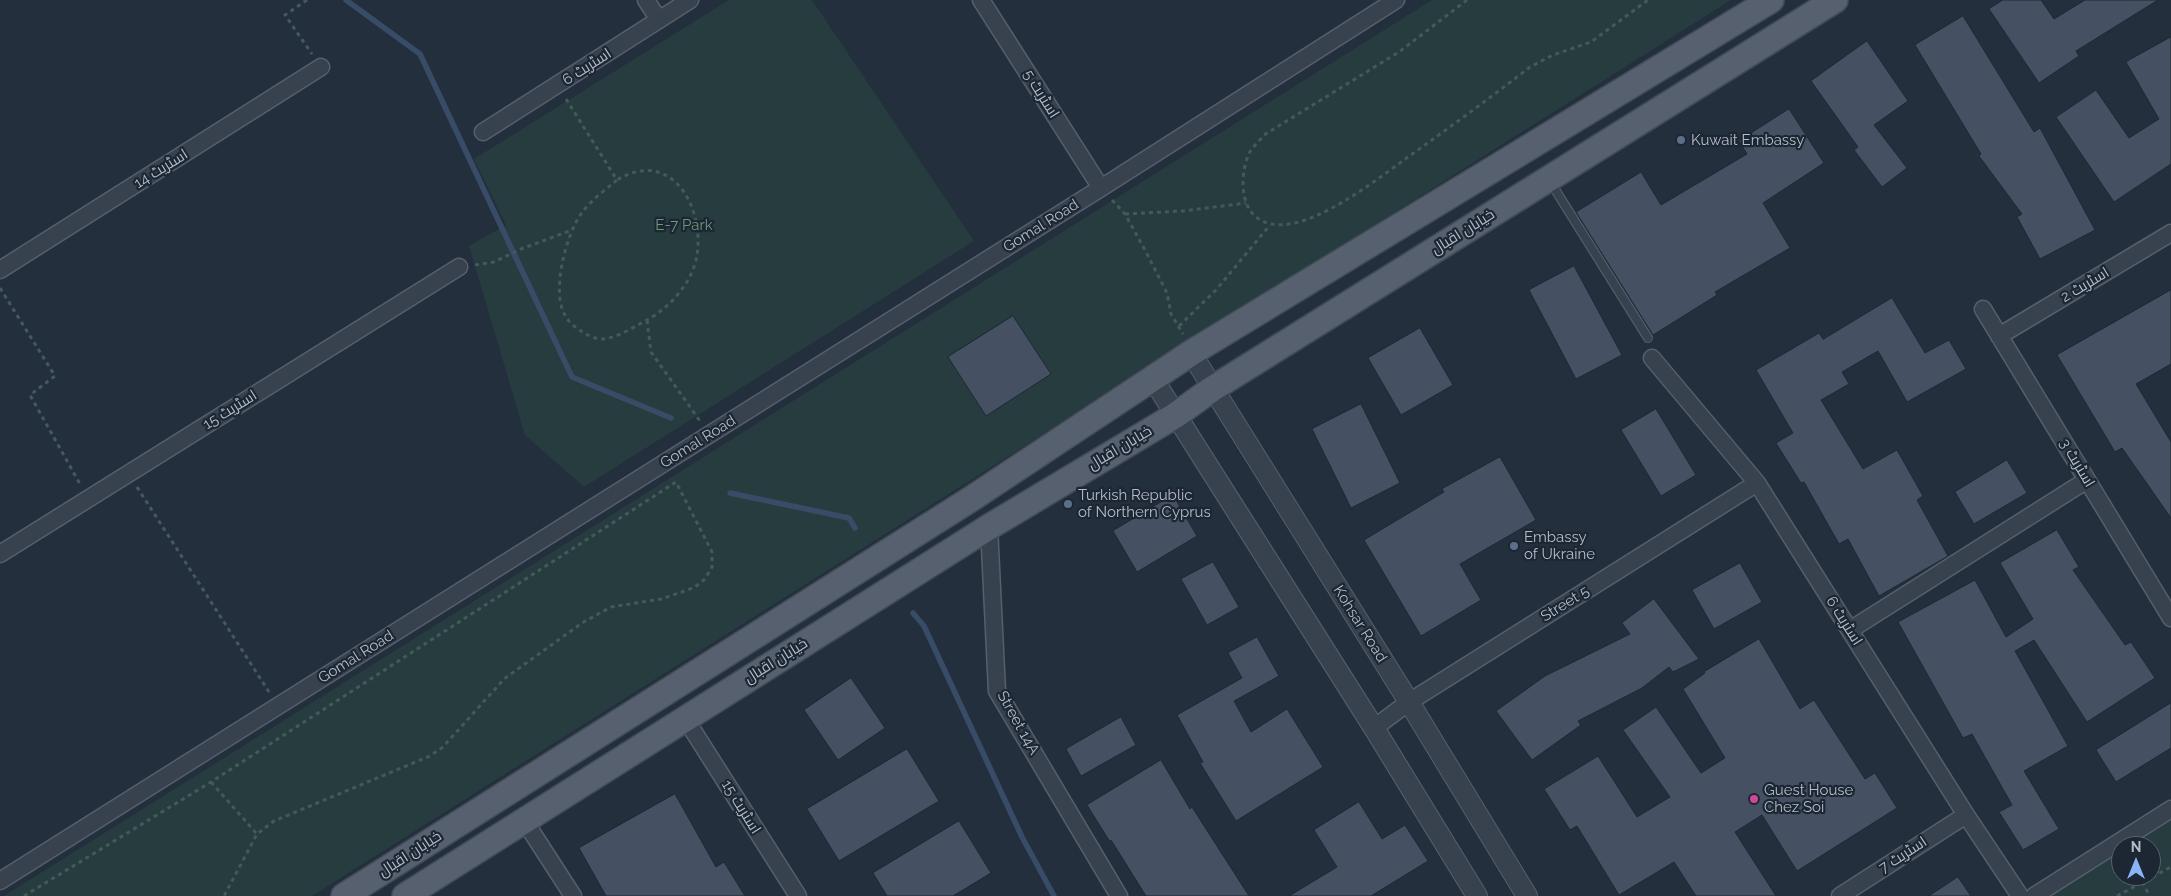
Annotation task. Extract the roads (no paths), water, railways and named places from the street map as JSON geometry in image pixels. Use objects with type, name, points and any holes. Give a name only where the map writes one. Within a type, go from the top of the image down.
[{"type":"main road","name":"خیابان اقبال","points":[[344,896],[971,499],[1191,353],[1771,0]]},
{"type":"main road","name":"خیابان اقبال","points":[[406,896],[989,527],[1176,415],[1212,389],[1835,0]]},
{"type":"street","points":[[646,0],[659,20]]},
{"type":"street","name":"اسٹریٹ 6","points":[[483,132],[690,0]]},
{"type":"street","name":"اسٹریٹ 5","points":[[982,0],[1101,188]]},
{"type":"street","name":"Gomal Road","points":[[0,881],[1101,188],[1396,0]]},
{"type":"street","name":"اسٹریٹ 14","points":[[0,270],[321,67]]},
{"type":"street","name":"اسٹریٹ 2","points":[[1999,336],[2171,233]]},
{"type":"street","name":"اسٹریٹ 15","points":[[0,554],[460,267]]},
{"type":"street","name":"اسٹریٹ 3","points":[[1983,309],[2169,610]]},
{"type":"street","name":"Kohsar Road","points":[[1191,353],[1409,702],[1527,896]]},
{"type":"street","name":"اسٹریٹ 6","points":[[1652,358],[1757,483],[1966,814],[2020,896]]},
{"type":"street","points":[[1153,378],[1374,728],[1477,896]]},
{"type":"street","points":[[1850,630],[2087,480]]},
{"type":"street","name":"Street 5","points":[[1374,728],[1409,702],[1757,483]]},
{"type":"street","name":"Street 14A","points":[[989,527],[998,691],[1119,896]]},
{"type":"street","name":"اسٹریٹ 15","points":[[685,718],[798,896]]},
{"type":"street","points":[[2034,896],[2171,809]]},
{"type":"street","name":"اسٹریٹ 7","points":[[1840,896],[1966,814]]},
{"type":"street","points":[[524,820],[573,896]]},
{"type":"lane","points":[[1548,179],[1648,338]]},
{"type":"waterway","points":[[346,0],[420,54],[572,377],[671,418]]},
{"type":"waterway","points":[[730,493],[849,518],[855,528]]},
{"type":"waterway","points":[[913,613],[924,626],[1022,837],[1054,896]]},
{"type":"place","name":"Kuwait Embassy","points":[[1681,140]]},
{"type":"place","name":"Turkish Republic of Northern Cyprus","points":[[1068,504]]},
{"type":"place","name":"Embassy of Ukraine","points":[[1514,546]]},
{"type":"place","name":"Guest House Chez Soi","points":[[1754,799]]},
{"type":"park label","name":"E-7 Park","points":[[684,225]]}]
